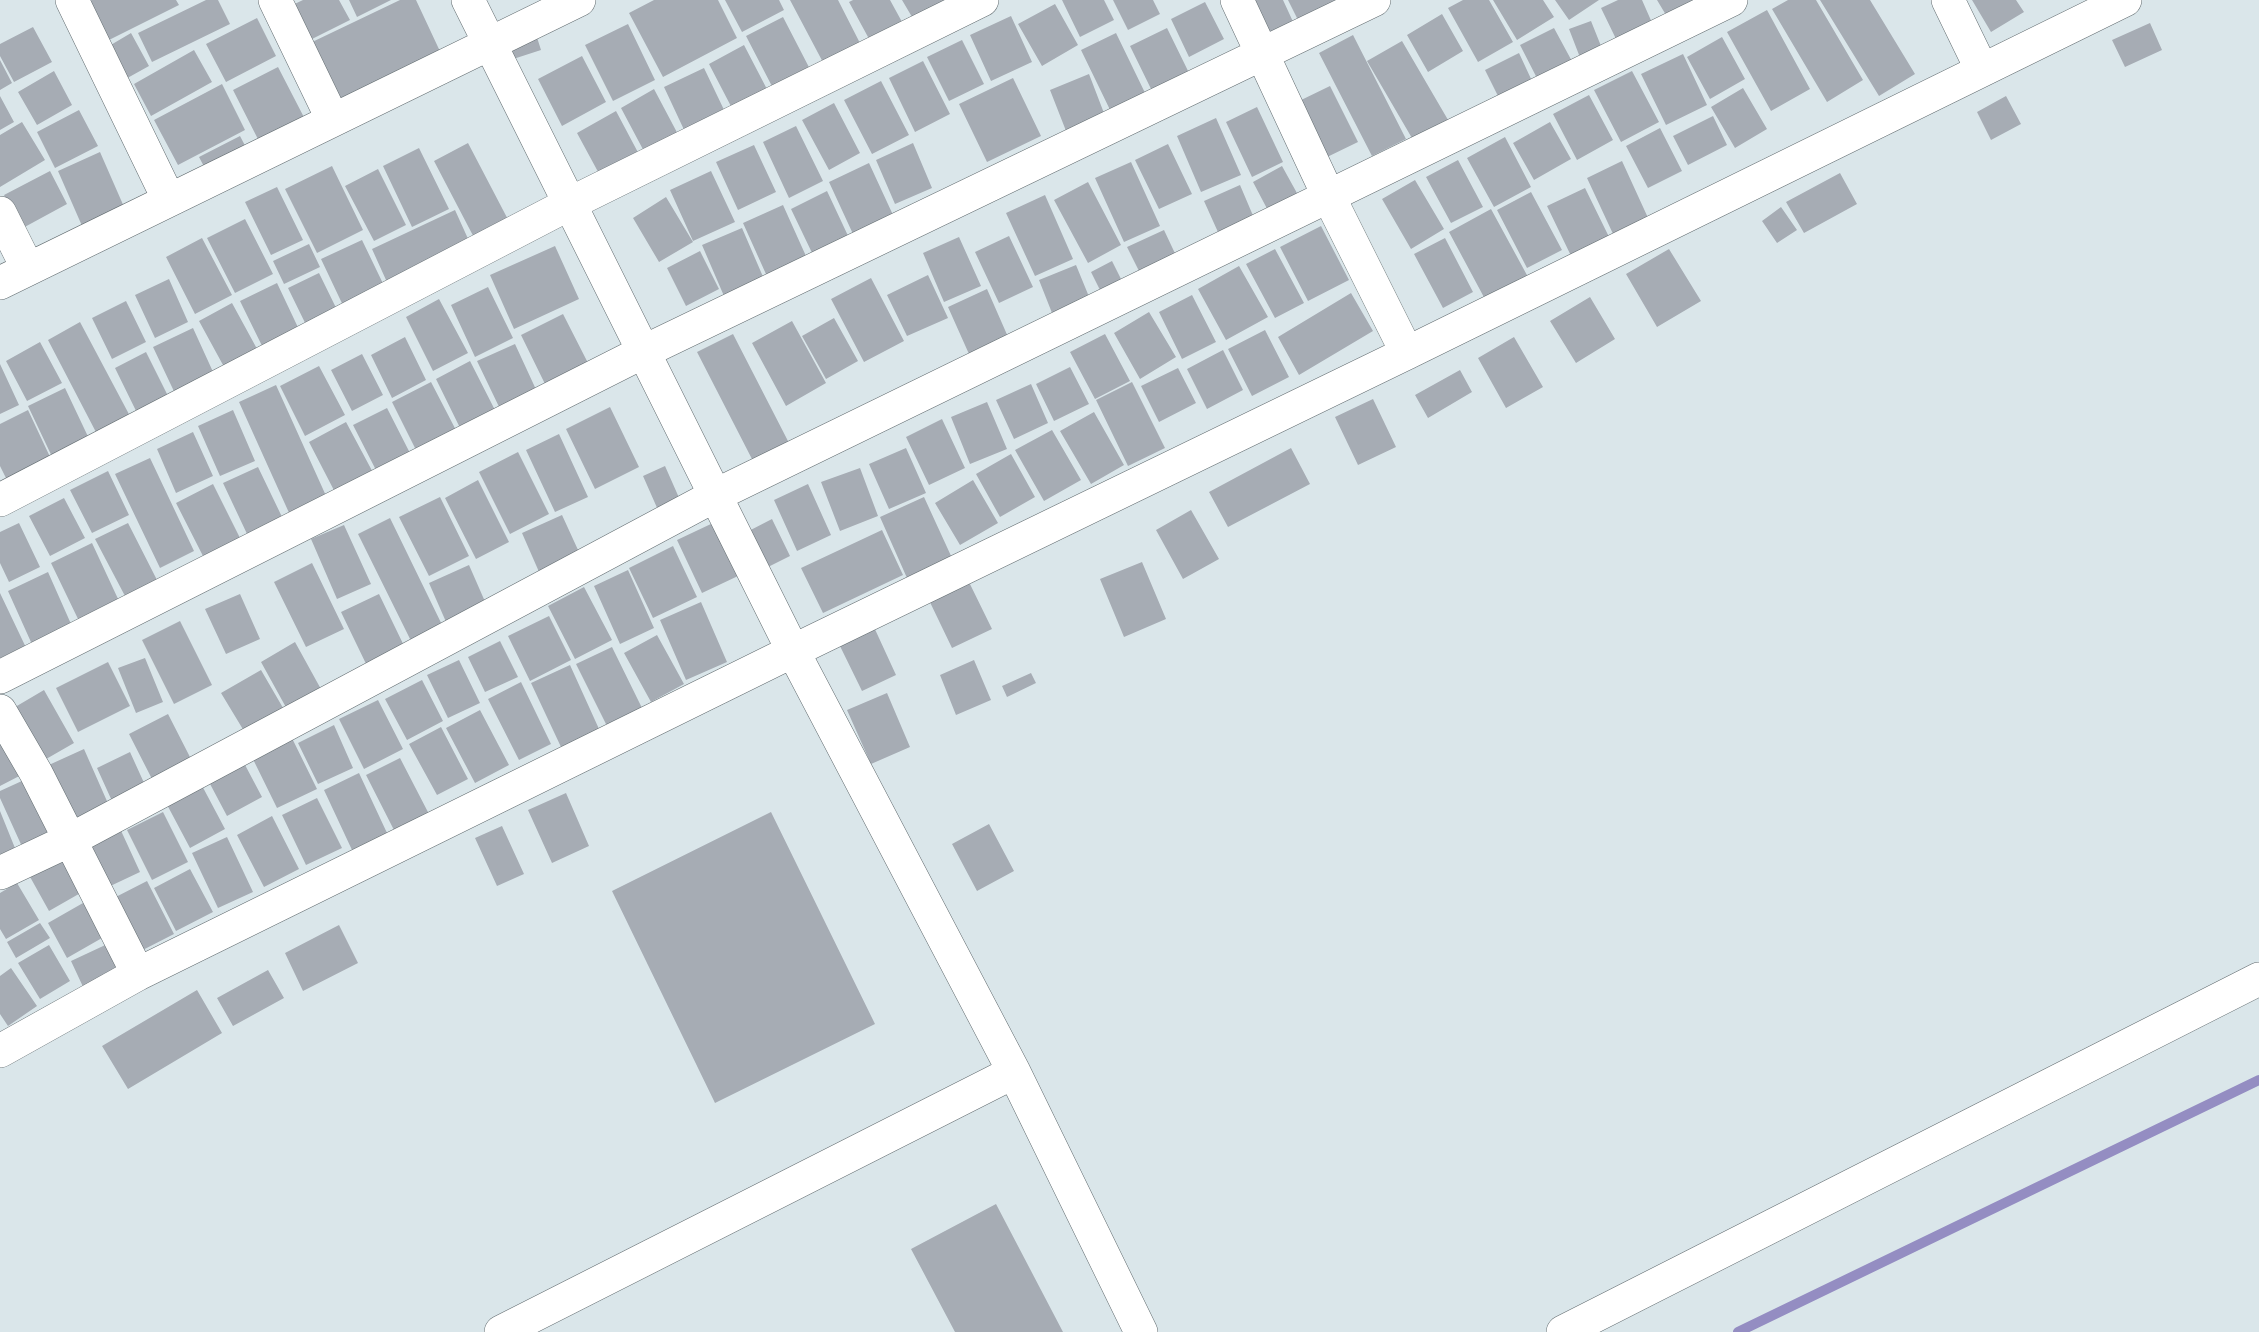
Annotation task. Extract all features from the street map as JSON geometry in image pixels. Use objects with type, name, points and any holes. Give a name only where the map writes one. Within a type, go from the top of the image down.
[{"type":"street","points":[[72,0],[169,200]]},
{"type":"street","points":[[275,0],[333,120]]},
{"type":"street","points":[[468,0],[793,651],[1014,1072],[1141,1332]]},
{"type":"street","points":[[0,213],[14,276],[579,0]]},
{"type":"street","points":[[0,500],[569,204],[982,0]]},
{"type":"street","points":[[1237,0],[1264,53],[1329,197],[1407,353]]},
{"type":"street","points":[[0,677],[643,352],[1374,0]]},
{"type":"street","points":[[0,873],[70,840],[716,495],[1731,0]]},
{"type":"street","points":[[1948,0],[1982,70]]},
{"type":"street","points":[[0,1051],[138,974],[2125,0]]},
{"type":"street","points":[[0,711],[36,773],[138,974]]},
{"type":"street","points":[[1563,1332],[2259,979]]},
{"type":"street","points":[[501,1332],[1014,1072]]},
{"type":"building","points":[[92,0],[176,0],[179,5],[105,42],[86,3]]},
{"type":"building","points":[[206,0],[218,0],[230,24],[152,62],[138,33]]},
{"type":"building","points":[[303,0],[339,0],[350,20],[300,45],[282,10]]},
{"type":"building","points":[[349,0],[391,0],[357,17]]},
{"type":"building","points":[[400,0],[416,0],[445,62],[340,112],[308,44]]},
{"type":"building","points":[[654,0],[718,0],[737,38],[663,77],[629,13]]},
{"type":"building","points":[[725,0],[779,0],[784,10],[742,32]]},
{"type":"building","points":[[790,0],[838,0],[863,49],[826,68]]},
{"type":"building","points":[[853,0],[890,0],[907,31],[874,48],[849,2]]},
{"type":"building","points":[[902,0],[945,0],[915,22]]},
{"type":"building","points":[[1062,0],[1104,0],[1114,20],[1080,37]]},
{"type":"building","points":[[1113,0],[1153,0],[1160,14],[1128,30]]},
{"type":"building","points":[[1239,0],[1283,0],[1295,26],[1259,42]]},
{"type":"building","points":[[1288,0],[1335,0],[1336,2],[1298,20]]},
{"type":"building","points":[[1463,0],[1489,0],[1513,42],[1478,62],[1448,8]]},
{"type":"building","points":[[1493,0],[1543,0],[1554,17],[1517,40]]},
{"type":"building","points":[[1555,0],[1599,0],[1569,20]]},
{"type":"building","points":[[1618,0],[1642,0],[1653,25],[1617,41],[1601,8]]},
{"type":"building","points":[[1657,0],[1698,0],[1669,20]]},
{"type":"building","points":[[1788,0],[1816,0],[1863,80],[1827,102],[1772,9]]},
{"type":"building","points":[[1820,0],[1870,0],[1915,74],[1879,96]]},
{"type":"building","points":[[1972,0],[2016,0],[2024,12],[1991,32]]},
{"type":"building","points":[[1205,2],[1224,39],[1189,57],[1171,19]]},
{"type":"building","points":[[1055,4],[1078,45],[1042,66],[1018,24]]},
{"type":"building","points":[[1767,10],[1810,89],[1771,111],[1727,32]]},
{"type":"building","points":[[1442,14],[1463,51],[1428,72],[1407,35]]},
{"type":"building","points":[[1011,16],[1032,62],[991,81],[970,35]]},
{"type":"building","points":[[783,17],[813,75],[776,94],[746,36]]},
{"type":"building","points":[[257,18],[276,56],[226,82],[206,44]]},
{"type":"building","points":[[1591,21],[1603,51],[1581,60],[1569,29]]},
{"type":"building","points":[[2150,23],[2162,50],[2125,67],[2112,40]]},
{"type":"building","points":[[628,24],[655,80],[613,101],[585,45]]},
{"type":"building","points":[[33,27],[52,62],[14,82],[0,56],[0,44]]},
{"type":"building","points":[[534,28],[541,50],[504,62],[497,41]]},
{"type":"building","points":[[1167,28],[1191,77],[1154,95],[1130,46]]},
{"type":"building","points":[[1554,28],[1574,65],[1540,84],[1520,45]]},
{"type":"building","points":[[131,33],[149,66],[122,81],[104,49]]},
{"type":"building","points":[[1116,33],[1148,99],[1113,116],[1081,50]]},
{"type":"building","points":[[1353,35],[1406,139],[1372,156],[1319,53]]},
{"type":"building","points":[[1722,37],[1745,79],[1710,99],[1687,57]]},
{"type":"building","points":[[962,40],[984,84],[949,101],[927,57]]},
{"type":"building","points":[[1402,41],[1451,125],[1416,145],[1367,61]]},
{"type":"building","points":[[744,45],[770,95],[735,114],[709,64]]},
{"type":"building","points":[[194,50],[212,82],[151,116],[134,84]]},
{"type":"building","points":[[1519,53],[1532,81],[1499,98],[1485,70]]},
{"type":"building","points":[[1683,54],[1707,105],[1666,125],[1641,74]]},
{"type":"building","points":[[582,56],[606,102],[562,126],[538,79]]},
{"type":"building","points":[[0,60],[12,83],[0,90]]},
{"type":"building","points":[[923,61],[950,114],[915,132],[889,78]]},
{"type":"building","points":[[278,67],[309,127],[264,151],[233,90]]},
{"type":"building","points":[[704,68],[726,114],[686,134],[664,87]]},
{"type":"building","points":[[54,71],[72,105],[37,125],[18,92]]},
{"type":"building","points":[[1632,71],[1659,122],[1621,142],[1594,90]]},
{"type":"building","points":[[1089,74],[1107,121],[1068,136],[1050,90]]},
{"type":"building","points":[[1013,78],[1041,136],[987,162],[959,104]]},
{"type":"building","points":[[881,81],[909,135],[872,154],[844,100]]},
{"type":"building","points":[[222,84],[245,130],[178,165],[154,120]]},
{"type":"building","points":[[1330,86],[1358,142],[1323,159],[1295,103]]},
{"type":"building","points":[[1743,88],[1767,129],[1735,148],[1711,107]]},
{"type":"building","points":[[654,89],[681,140],[647,157],[621,108]]},
{"type":"building","points":[[1589,95],[1613,140],[1577,160],[1553,114]]},
{"type":"building","points":[[0,96],[14,122],[0,130]]},
{"type":"building","points":[[2006,96],[2021,124],[1991,140],[1977,112]]},
{"type":"building","points":[[834,103],[860,153],[829,170],[802,120]]},
{"type":"building","points":[[1257,107],[1283,162],[1252,177],[1226,122]]},
{"type":"building","points":[[79,110],[98,146],[55,168],[37,132]]},
{"type":"building","points":[[616,111],[642,160],[603,181],[577,133]]},
{"type":"building","points":[[1713,116],[1727,145],[1688,165],[1673,136]]},
{"type":"building","points":[[1216,118],[1241,175],[1201,192],[1177,136]]},
{"type":"building","points":[[22,122],[45,160],[0,187],[0,135]]},
{"type":"building","points":[[1550,122],[1571,159],[1534,180],[1513,143]]},
{"type":"building","points":[[796,126],[823,181],[789,198],[763,142]]},
{"type":"building","points":[[1660,128],[1682,171],[1648,188],[1626,146]]},
{"type":"building","points":[[240,136],[251,157],[210,178],[199,157]]},
{"type":"building","points":[[1505,137],[1531,187],[1494,207],[1467,158]]},
{"type":"building","points":[[468,143],[514,231],[480,249],[434,161]]},
{"type":"building","points":[[913,143],[932,188],[895,204],[876,160]]},
{"type":"building","points":[[1168,144],[1192,194],[1159,209],[1135,160]]},
{"type":"building","points":[[754,145],[776,192],[738,210],[716,162]]},
{"type":"building","points":[[419,148],[449,209],[412,227],[383,166]]},
{"type":"building","points":[[100,152],[128,216],[86,235],[58,171]]},
{"type":"building","points":[[1458,160],[1483,207],[1451,223],[1426,177]]},
{"type":"building","points":[[1622,161],[1649,220],[1614,236],[1587,178]]},
{"type":"building","points":[[1131,162],[1160,226],[1124,242],[1095,178]]},
{"type":"building","points":[[869,163],[893,215],[853,234],[829,182]]},
{"type":"building","points":[[332,166],[363,230],[317,253],[285,189]]},
{"type":"building","points":[[1282,166],[1303,204],[1273,220],[1253,182]]},
{"type":"building","points":[[378,169],[406,225],[374,241],[345,186]]},
{"type":"building","points":[[50,171],[67,204],[21,229],[4,195]]},
{"type":"building","points":[[711,171],[735,222],[693,241],[670,190]]},
{"type":"building","points":[[1840,173],[1857,204],[1804,233],[1786,202]]},
{"type":"building","points":[[1415,180],[1444,229],[1411,249],[1382,199]]},
{"type":"building","points":[[1088,182],[1121,245],[1088,263],[1054,200]]},
{"type":"building","points":[[1240,185],[1257,225],[1222,241],[1204,201]]},
{"type":"building","points":[[277,187],[303,240],[271,255],[245,202]]},
{"type":"building","points":[[1585,188],[1611,241],[1573,260],[1547,206]]},
{"type":"building","points":[[827,191],[850,240],[814,257],[791,209]]},
{"type":"building","points":[[1531,192],[1562,250],[1527,268],[1497,210]]},
{"type":"building","points":[[1045,195],[1073,259],[1035,276],[1006,213]]},
{"type":"building","points":[[666,197],[693,242],[659,262],[633,218]]},
{"type":"building","points":[[783,205],[810,265],[770,283],[743,223]]},
{"type":"building","points":[[1781,207],[1797,230],[1777,243],[1762,221]]},
{"type":"building","points":[[1491,209],[1528,277],[1486,301],[1449,232]]},
{"type":"building","points":[[455,210],[474,252],[391,291],[372,249]]},
{"type":"building","points":[[245,219],[273,274],[235,293],[207,238]]},
{"type":"building","points":[[1321,226],[1349,280],[1308,301],[1280,247]]},
{"type":"building","points":[[742,228],[767,286],[727,303],[702,245]]},
{"type":"building","points":[[1164,230],[1180,264],[1144,281],[1127,247]]},
{"type":"building","points":[[1009,236],[1033,287],[999,303],[975,252]]},
{"type":"building","points":[[959,237],[981,286],[944,302],[923,253]]},
{"type":"building","points":[[202,238],[232,295],[195,314],[166,257]]},
{"type":"building","points":[[1445,238],[1473,292],[1443,308],[1414,254]]},
{"type":"building","points":[[362,240],[389,296],[348,316],[321,259]]},
{"type":"building","points":[[309,244],[320,267],[284,284],[273,261]]},
{"type":"building","points":[[555,246],[579,299],[514,329],[490,275]]},
{"type":"building","points":[[1275,249],[1304,303],[1275,318],[1246,264]]},
{"type":"building","points":[[1669,249],[1701,301],[1657,327],[1626,274]]},
{"type":"building","points":[[700,251],[719,289],[686,306],[667,268]]},
{"type":"building","points":[[1112,261],[1125,287],[1104,298],[1091,272]]},
{"type":"building","points":[[1076,265],[1092,304],[1054,318],[1039,280]]},
{"type":"building","points":[[1239,266],[1268,317],[1226,340],[1198,289]]},
{"type":"building","points":[[319,273],[342,320],[311,335],[288,288]]},
{"type":"building","points":[[928,275],[948,318],[907,336],[887,295]]},
{"type":"building","points":[[871,278],[904,341],[864,362],[831,299]]},
{"type":"building","points":[[169,279],[188,322],[155,338],[135,295]]},
{"type":"building","points":[[277,283],[303,338],[267,356],[240,301]]},
{"type":"building","points":[[488,287],[513,338],[475,357],[451,305]]},
{"type":"building","points":[[987,289],[1012,346],[973,363],[948,307]]},
{"type":"building","points":[[1351,293],[1373,331],[1299,375],[1278,337]]},
{"type":"building","points":[[1192,295],[1216,342],[1182,359],[1159,312]]},
{"type":"building","points":[[1590,297],[1615,339],[1576,363],[1550,321]]},
{"type":"building","points":[[439,299],[468,353],[433,371],[406,317]]},
{"type":"building","points":[[126,301],[146,342],[112,359],[92,318]]},
{"type":"building","points":[[232,303],[262,358],[229,376],[199,321]]},
{"type":"building","points":[[1149,312],[1176,357],[1140,379],[1114,333]]},
{"type":"building","points":[[563,314],[589,365],[546,386],[521,335]]},
{"type":"building","points":[[834,318],[858,361],[826,379],[802,336]]},
{"type":"building","points":[[792,321],[826,383],[786,406],[752,343]]},
{"type":"building","points":[[80,322],[131,418],[98,436],[48,340]]},
{"type":"building","points":[[193,328],[219,385],[180,404],[153,347]]},
{"type":"building","points":[[1265,330],[1289,377],[1252,396],[1228,349]]},
{"type":"building","points":[[733,334],[789,443],[753,461],[697,352]]},
{"type":"building","points":[[1105,334],[1130,381],[1095,399],[1070,352]]},
{"type":"building","points":[[405,337],[426,380],[392,398],[371,355]]},
{"type":"building","points":[[1514,337],[1543,387],[1506,408],[1478,358]]},
{"type":"building","points":[[40,342],[62,383],[27,401],[6,361]]},
{"type":"building","points":[[515,344],[539,396],[502,413],[477,361]]},
{"type":"building","points":[[1223,350],[1243,390],[1207,409],[1187,369]]},
{"type":"building","points":[[146,352],[172,404],[140,419],[115,368]]},
{"type":"building","points":[[362,354],[383,395],[352,411],[331,370]]},
{"type":"building","points":[[470,361],[499,418],[464,436],[436,379]]},
{"type":"building","points":[[0,364],[19,405],[0,414]]},
{"type":"building","points":[[319,366],[345,415],[305,436],[280,386]]},
{"type":"building","points":[[1070,367],[1089,404],[1054,421],[1036,384]]},
{"type":"building","points":[[1178,368],[1196,403],[1159,422],[1141,386]]},
{"type":"building","points":[[1460,370],[1472,392],[1428,418],[1415,395]]},
{"type":"building","points":[[431,382],[459,436],[419,456],[392,402]]},
{"type":"building","points":[[1132,382],[1165,448],[1128,466],[1096,400]]},
{"type":"building","points":[[1031,384],[1048,423],[1014,439],[996,400]]},
{"type":"building","points":[[276,385],[327,498],[290,515],[239,402]]},
{"type":"building","points":[[65,388],[92,445],[55,463],[28,406]]},
{"type":"building","points":[[1373,399],[1396,447],[1358,465],[1335,417]]},
{"type":"building","points":[[987,402],[1007,449],[970,464],[951,417]]},
{"type":"building","points":[[610,407],[639,467],[595,489],[566,429]]},
{"type":"building","points":[[387,408],[413,459],[379,476],[353,425]]},
{"type":"building","points":[[28,410],[51,459],[7,480],[0,466],[0,424]]},
{"type":"building","points":[[233,410],[255,461],[220,476],[198,426]]},
{"type":"building","points":[[1094,412],[1124,465],[1091,484],[1060,431]]},
{"type":"building","points":[[942,419],[965,468],[929,485],[906,437]]},
{"type":"building","points":[[346,422],[377,480],[339,500],[309,442]]},
{"type":"building","points":[[1052,430],[1081,480],[1044,501],[1015,450]]},
{"type":"building","points":[[193,432],[213,476],[176,493],[157,449]]},
{"type":"building","points":[[559,434],[588,497],[555,512],[526,450]]},
{"type":"building","points":[[906,448],[926,493],[889,509],[869,464]]},
{"type":"building","points":[[1291,448],[1310,484],[1228,527],[1209,492]]},
{"type":"building","points":[[518,452],[549,514],[510,534],[479,472]]},
{"type":"building","points":[[1011,454],[1035,497],[1000,517],[976,474]]},
{"type":"building","points":[[150,458],[194,551],[160,568],[115,474]]},
{"type":"building","points":[[665,466],[684,509],[662,519],[643,476]]},
{"type":"building","points":[[258,467],[283,519],[248,536],[223,483]]},
{"type":"building","points":[[860,468],[878,516],[840,531],[821,482]]},
{"type":"building","points":[[108,471],[129,515],[92,533],[70,490]]},
{"type":"building","points":[[478,480],[509,542],[476,559],[445,498]]},
{"type":"building","points":[[973,480],[998,523],[960,545],[935,503]]},
{"type":"building","points":[[213,484],[240,538],[203,556],[176,503]]},
{"type":"building","points":[[808,484],[831,535],[797,551],[774,500]]},
{"type":"building","points":[[440,497],[469,556],[429,576],[399,517]]},
{"type":"building","points":[[924,497],[952,558],[907,578],[880,517]]},
{"type":"building","points":[[64,498],[85,538],[50,556],[29,516]]},
{"type":"building","points":[[1191,510],[1219,559],[1183,579],[1156,530]]},
{"type":"building","points":[[562,515],[584,563],[543,581],[522,533]]},
{"type":"building","points":[[390,518],[446,633],[415,649],[358,534]]},
{"type":"building","points":[[772,519],[790,556],[760,571],[741,535]]},
{"type":"building","points":[[19,523],[40,567],[9,582],[0,563],[0,532]]},
{"type":"building","points":[[128,523],[157,580],[125,596],[95,539]]},
{"type":"building","points":[[713,523],[738,576],[702,593],[677,540]]},
{"type":"building","points":[[344,525],[371,584],[337,599],[311,539]]},
{"type":"building","points":[[882,530],[903,575],[823,613],[801,568]]},
{"type":"building","points":[[92,543],[119,601],[79,621],[51,563]]},
{"type":"building","points":[[673,546],[697,597],[653,618],[629,568]]},
{"type":"building","points":[[1142,562],[1166,619],[1124,637],[1100,579]]},
{"type":"building","points":[[312,563],[344,629],[306,647],[274,582]]},
{"type":"building","points":[[469,565],[490,613],[450,631],[429,583]]},
{"type":"building","points":[[628,570],[654,628],[620,644],[594,586]]},
{"type":"building","points":[[48,572],[75,633],[35,651],[8,591]]},
{"type":"building","points":[[967,578],[992,629],[952,648],[927,596]]},
{"type":"building","points":[[584,587],[612,640],[575,659],[548,606]]},
{"type":"building","points":[[0,593],[30,656],[0,670]]},
{"type":"building","points":[[240,594],[260,639],[226,654],[205,609]]},
{"type":"building","points":[[379,594],[407,652],[369,670],[341,612]]},
{"type":"building","points":[[701,602],[727,662],[686,680],[660,620]]},
{"type":"building","points":[[549,616],[571,660],[530,681],[508,636]]},
{"type":"building","points":[[180,621],[212,685],[174,704],[142,640]]},
{"type":"building","points":[[873,625],[896,675],[862,691],[838,642]]},
{"type":"building","points":[[657,635],[684,684],[651,702],[624,653]]},
{"type":"building","points":[[500,641],[518,677],[485,692],[468,657]]},
{"type":"building","points":[[295,642],[322,691],[288,711],[261,662]]},
{"type":"building","points":[[612,647],[642,708],[607,726],[576,664]]},
{"type":"building","points":[[145,658],[163,702],[136,713],[118,668]]},
{"type":"building","points":[[459,660],[480,703],[448,718],[427,675]]},
{"type":"building","points":[[974,660],[991,700],[956,715],[940,675]]},
{"type":"building","points":[[108,662],[130,706],[78,732],[56,688]]},
{"type":"building","points":[[570,665],[599,729],[561,747],[531,683]]},
{"type":"building","points":[[261,670],[286,713],[247,736],[221,693]]},
{"type":"building","points":[[1031,673],[1036,683],[1007,697],[1002,686]]},
{"type":"building","points":[[422,680],[443,721],[407,740],[385,699]]},
{"type":"building","points":[[521,682],[551,744],[519,760],[488,699]]},
{"type":"building","points":[[44,690],[74,743],[34,766],[5,713]]},
{"type":"building","points":[[887,693],[910,747],[871,764],[847,710]]},
{"type":"building","points":[[378,700],[403,749],[364,769],[339,719]]},
{"type":"building","points":[[480,710],[509,765],[475,783],[446,728]]},
{"type":"building","points":[[168,714],[191,759],[152,779],[129,734]]},
{"type":"building","points":[[0,719],[29,771],[0,786]]},
{"type":"building","points":[[334,725],[353,768],[318,784],[298,743]]},
{"type":"building","points":[[441,727],[468,779],[437,795],[409,744]]},
{"type":"building","points":[[288,730],[317,789],[277,808],[248,749]]},
{"type":"building","points":[[84,749],[110,808],[67,827],[40,769]]},
{"type":"building","points":[[130,752],[145,785],[112,801],[97,768]]},
{"type":"building","points":[[400,758],[430,816],[396,834],[366,775]]},
{"type":"building","points":[[244,763],[262,797],[227,816],[209,782]]},
{"type":"building","points":[[359,773],[387,833],[352,850],[324,790]]},
{"type":"building","points":[[35,775],[62,835],[24,851],[0,798],[0,791]]},
{"type":"building","points":[[199,780],[225,829],[190,848],[164,799]]},
{"type":"building","points":[[566,793],[589,846],[552,863],[528,810]]},
{"type":"building","points":[[317,798],[342,848],[306,865],[282,815]]},
{"type":"building","points":[[0,811],[19,858],[0,866]]},
{"type":"building","points":[[163,812],[188,862],[152,880],[127,830]]},
{"type":"building","points":[[771,812],[875,1024],[715,1103],[612,891]]},
{"type":"building","points":[[272,816],[299,869],[264,887],[237,835]]},
{"type":"building","points":[[117,822],[140,872],[104,889],[80,839]]},
{"type":"building","points":[[989,824],[1014,871],[977,891],[952,844]]},
{"type":"building","points":[[502,826],[524,874],[497,886],[475,838]]},
{"type":"building","points":[[227,837],[253,892],[218,908],[192,853]]},
{"type":"building","points":[[63,856],[84,891],[49,911],[29,875]]},
{"type":"building","points":[[190,869],[213,912],[176,931],[154,888]]},
{"type":"building","points":[[147,881],[174,934],[133,955],[106,902]]},
{"type":"building","points":[[17,883],[39,920],[6,939],[0,929],[0,893]]},
{"type":"building","points":[[90,899],[109,934],[67,958],[48,923]]},
{"type":"building","points":[[40,923],[50,938],[16,958],[7,942]]},
{"type":"building","points":[[339,925],[358,963],[303,991],[285,953]]},
{"type":"building","points":[[116,940],[130,969],[85,991],[71,961]]},
{"type":"building","points":[[49,945],[70,981],[40,999],[18,963]]},
{"type":"building","points":[[11,968],[37,1006],[8,1026],[0,1014],[0,976]]},
{"type":"building","points":[[268,970],[284,998],[233,1026],[217,998]]},
{"type":"building","points":[[197,990],[222,1033],[128,1089],[102,1046]]},
{"type":"building","points":[[996,1204],[1063,1332],[955,1332],[911,1249]]},
{"type":"waterway","points":[[1738,1332],[2259,1080]]}]
